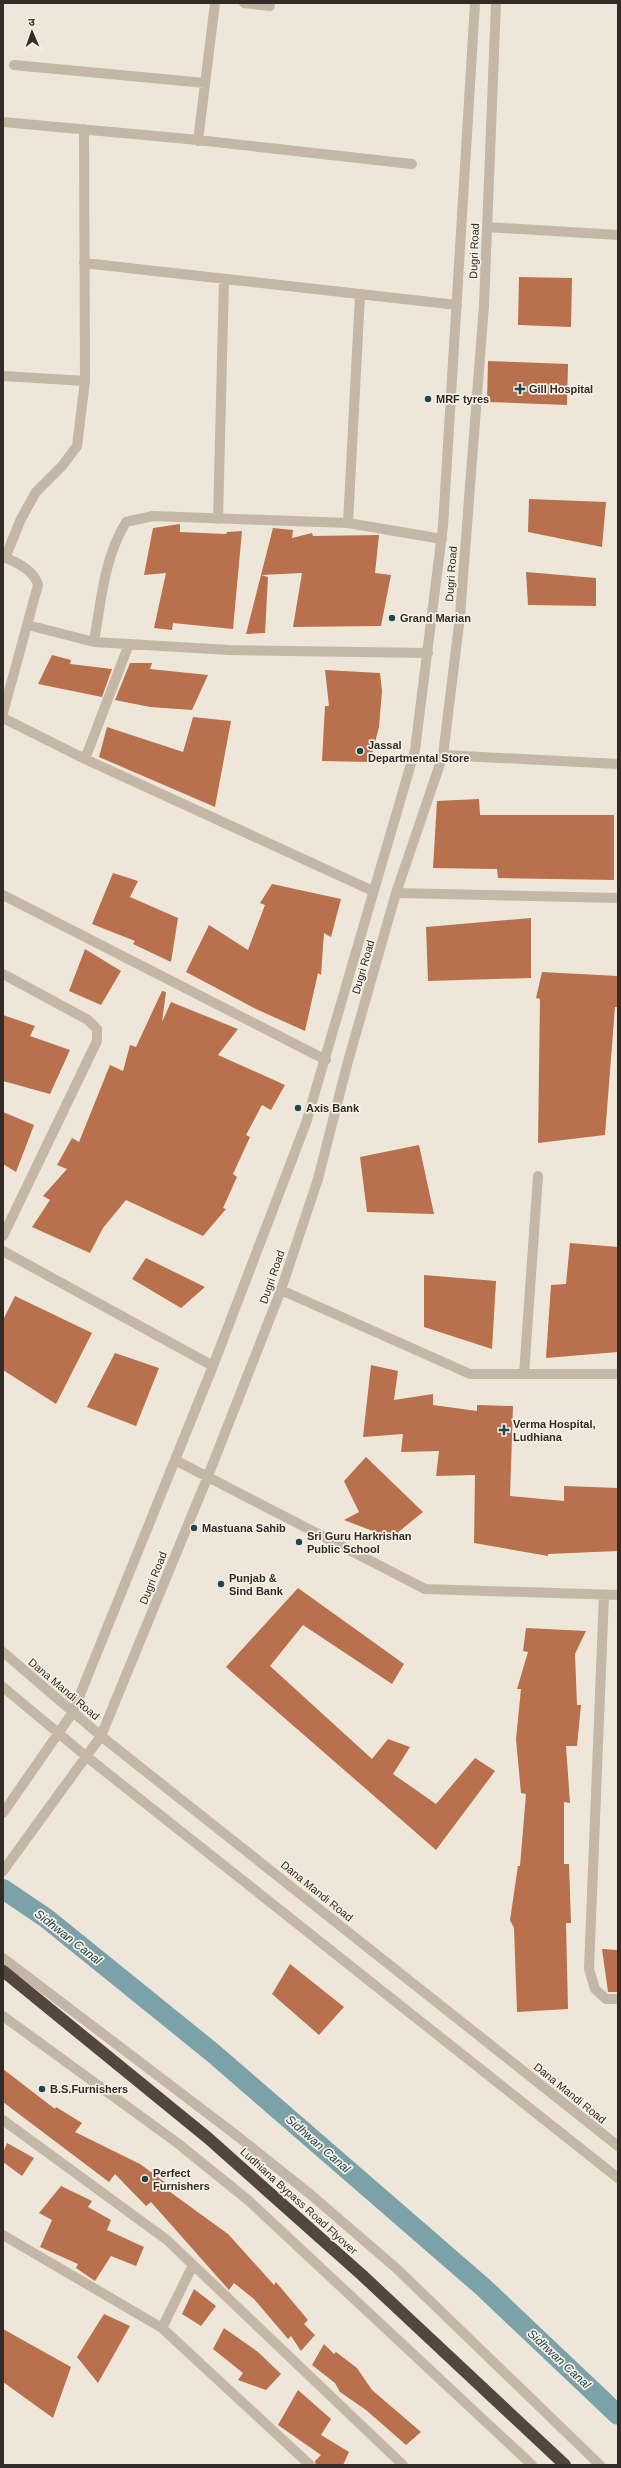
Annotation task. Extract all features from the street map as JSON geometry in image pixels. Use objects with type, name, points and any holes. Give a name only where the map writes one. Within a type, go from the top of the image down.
[{"type":"highway","name":"Ludhiana Bypass Road Flyover","points":[[3,1971],[208,2138],[362,2275],[565,2465]]},
{"type":"street","points":[[198,140],[215,3]]},
{"type":"street","points":[[244,3],[270,6]]},
{"type":"street","name":"Dugri Road","points":[[3,1813],[73,1712],[212,1366],[306,1123],[326,1060],[373,891],[415,750],[442,539],[475,3]]},
{"type":"street","name":"Dugri Road","points":[[3,1871],[101,1736],[208,1476],[281,1290],[318,1179],[347,1065],[396,893],[443,754],[460,616],[484,305],[496,3]]},
{"type":"street","points":[[14,65],[205,83]]},
{"type":"street","points":[[3,122],[198,140],[412,164]]},
{"type":"street","points":[[3,713],[37,592],[36,576],[4,558],[21,519],[36,492],[62,466],[77,446],[85,381],[84,129]]},
{"type":"street","points":[[487,227],[618,235]]},
{"type":"street","points":[[84,263],[224,280],[457,305]]},
{"type":"street","points":[[218,519],[224,280]]},
{"type":"street","points":[[348,522],[360,295]]},
{"type":"street","points":[[3,376],[85,381]]},
{"type":"street","points":[[94,642],[108,559],[116,538],[126,522],[153,516],[348,522],[442,539]]},
{"type":"street","points":[[28,625],[94,642],[229,650],[428,653]]},
{"type":"street","points":[[85,759],[128,644]]},
{"type":"street","points":[[3,718],[85,759],[373,891]]},
{"type":"street","points":[[443,754],[618,764]]},
{"type":"street","points":[[396,893],[618,898]]},
{"type":"street","points":[[3,895],[326,1060]]},
{"type":"street","points":[[3,974],[88,1020],[97,1029],[97,1041],[3,1236]]},
{"type":"street","points":[[524,1374],[538,1176]]},
{"type":"street","points":[[3,1251],[212,1366]]},
{"type":"street","points":[[281,1290],[470,1374],[618,1374]]},
{"type":"street","points":[[175,1460],[425,1589],[618,1596]]},
{"type":"street","points":[[604,1595],[589,1970],[595,1989],[606,1999],[618,1999]]},
{"type":"street","name":"Dana Mandi Road","points":[[3,1652],[101,1736],[618,2146]]},
{"type":"street","points":[[3,1687],[87,1757],[618,2178]]},
{"type":"street","points":[[3,1958],[236,2135],[316,2199],[401,2273],[600,2465]]},
{"type":"street","points":[[3,2016],[176,2142],[248,2200],[532,2465]]},
{"type":"street","points":[[3,2120],[168,2240],[403,2465]]},
{"type":"street","points":[[3,2235],[162,2328],[310,2465]]},
{"type":"street","points":[[162,2328],[193,2265]]},
{"type":"building","points":[[519,277],[572,278],[571,327],[518,325]]},
{"type":"building","points":[[488,361],[568,364],[567,405],[487,402]]},
{"type":"building","points":[[529,499],[606,502],[602,547],[528,532]]},
{"type":"building","points":[[180,524],[180,532],[226,534],[227,532],[242,531],[233,629],[173,623],[172,630],[154,628],[166,573],[144,575],[153,528]]},
{"type":"building","points":[[273,528],[293,530],[292,538],[312,533],[313,536],[379,535],[375,573],[391,575],[381,626],[293,627],[302,573],[261,575]]},
{"type":"building","points":[[526,572],[596,578],[596,606],[528,605]]},
{"type":"building","points":[[261,575],[268,577],[265,633],[246,634]]},
{"type":"building","points":[[52,655],[71,660],[70,664],[112,669],[102,697],[38,684]]},
{"type":"building","points":[[130,663],[152,663],[150,669],[208,675],[192,710],[150,707],[115,700]]},
{"type":"building","points":[[325,670],[380,673],[382,691],[379,727],[370,762],[322,761],[325,706],[329,706]]},
{"type":"building","points":[[193,717],[231,721],[215,807],[99,757],[107,727],[183,752]]},
{"type":"building","points":[[479,799],[480,815],[614,815],[614,880],[498,878],[497,869],[433,868],[437,801]]},
{"type":"building","points":[[113,873],[138,881],[130,897],[178,918],[171,962],[133,944],[135,941],[92,924]]},
{"type":"building","points":[[272,884],[341,899],[331,937],[324,933],[321,975],[318,973],[305,1031],[256,1009],[186,972],[209,925],[248,950],[265,905],[260,903]]},
{"type":"building","points":[[531,918],[531,978],[428,981],[426,927]]},
{"type":"building","points":[[85,949],[121,971],[101,1005],[69,991]]},
{"type":"building","points":[[542,972],[618,976],[618,1007],[615,1007],[605,1135],[538,1143],[540,999],[536,998]]},
{"type":"building","points":[[162,991],[166,992],[162,1022],[171,1002],[238,1029],[218,1055],[285,1085],[271,1110],[262,1105],[246,1135],[250,1137],[233,1174],[237,1177],[223,1208],[226,1209],[203,1236],[126,1200],[103,1228],[90,1253],[32,1227],[50,1200],[43,1196],[67,1169],[57,1165],[72,1138],[79,1142],[110,1065],[123,1071],[130,1045],[136,1047]]},
{"type":"building","points":[[3,1015],[35,1026],[30,1036],[70,1050],[50,1094],[3,1081]]},
{"type":"building","points":[[3,1112],[34,1125],[16,1172],[3,1164]]},
{"type":"building","points":[[419,1145],[434,1214],[367,1212],[360,1157]]},
{"type":"building","points":[[570,1243],[618,1247],[618,1352],[546,1358],[551,1285],[566,1284]]},
{"type":"building","points":[[146,1258],[205,1287],[181,1308],[132,1279]]},
{"type":"building","points":[[424,1275],[496,1281],[492,1349],[424,1327]]},
{"type":"building","points":[[15,1296],[92,1333],[56,1404],[3,1370],[3,1320]]},
{"type":"building","points":[[115,1353],[159,1368],[136,1426],[87,1407]]},
{"type":"building","points":[[371,1365],[398,1371],[394,1400],[433,1394],[433,1405],[477,1411],[477,1405],[513,1406],[510,1496],[564,1501],[564,1486],[618,1488],[618,1551],[548,1554],[548,1556],[474,1543],[475,1475],[436,1476],[439,1451],[401,1452],[403,1434],[363,1437]]},
{"type":"building","points":[[366,1457],[423,1512],[391,1538],[344,1520],[359,1512],[344,1481]]},
{"type":"building","points":[[298,1588],[404,1664],[392,1684],[303,1625],[270,1666],[372,1759],[388,1739],[410,1747],[393,1774],[436,1804],[475,1758],[495,1771],[436,1850],[226,1667]]},
{"type":"building","points":[[526,1628],[586,1631],[575,1654],[577,1705],[581,1705],[577,1746],[566,1746],[570,1803],[564,1802],[564,1864],[569,1864],[571,1923],[566,1923],[568,2009],[517,2012],[514,1928],[510,1920],[518,1866],[520,1866],[526,1794],[521,1793],[516,1739],[521,1689],[517,1689],[528,1652],[523,1651]]},
{"type":"building","points":[[602,1949],[618,1950],[618,1992],[608,1992]]},
{"type":"building","points":[[290,1964],[344,2007],[319,2035],[272,1994]]},
{"type":"building","points":[[3,2069],[55,2109],[56,2107],[82,2123],[75,2132],[140,2164],[170,2186],[166,2189],[228,2234],[274,2285],[276,2282],[308,2320],[304,2324],[315,2335],[301,2351],[291,2336],[288,2339],[254,2299],[234,2283],[229,2290],[151,2202],[146,2206],[115,2174],[109,2182],[3,2102]]},
{"type":"building","points":[[7,2143],[34,2158],[22,2176],[3,2162],[3,2153]]},
{"type":"building","points":[[61,2186],[92,2201],[88,2207],[111,2220],[107,2230],[144,2247],[136,2266],[111,2256],[95,2281],[76,2268],[78,2264],[40,2247],[52,2220],[39,2213]]},
{"type":"building","points":[[194,2289],[216,2306],[201,2326],[182,2314]]},
{"type":"building","points":[[104,2314],[130,2326],[98,2383],[77,2357]]},
{"type":"building","points":[[224,2328],[258,2352],[281,2374],[266,2390],[238,2380],[243,2373],[213,2349]]},
{"type":"building","points":[[3,2329],[71,2367],[53,2418],[3,2382]]},
{"type":"building","points":[[324,2344],[334,2354],[336,2352],[357,2368],[372,2390],[421,2432],[406,2445],[366,2410],[340,2392],[335,2383],[312,2365]]},
{"type":"building","points":[[298,2390],[331,2419],[321,2435],[349,2452],[343,2465],[316,2465],[315,2461],[321,2455],[278,2425]]},
{"type":"waterway","name":"Sidhwan Canal","points":[[3,1889],[46,1918],[213,2053],[483,2287],[618,2415]]},
{"type":"place","name":"Gill Hospital","points":[[520,389]]},
{"type":"place","name":"MRF tyres","points":[[428,399]]},
{"type":"place","name":"Grand Marian","points":[[392,618]]},
{"type":"place","name":"Jassal Departmental Store","points":[[360,751]]},
{"type":"place","name":"Axis Bank","points":[[298,1108]]},
{"type":"place","name":"Verma Hospital, Ludhiana","points":[[504,1430]]},
{"type":"place","name":"Mastuana Sahib","points":[[194,1528]]},
{"type":"place","name":"Sri Guru Harkrishan Public School","points":[[299,1542]]},
{"type":"place","name":"Punjab & Sind Bank","points":[[221,1584]]},
{"type":"place","name":"B.S.Furnishers","points":[[42,2089]]},
{"type":"place","name":"Perfect Furnishers","points":[[145,2179]]}]
